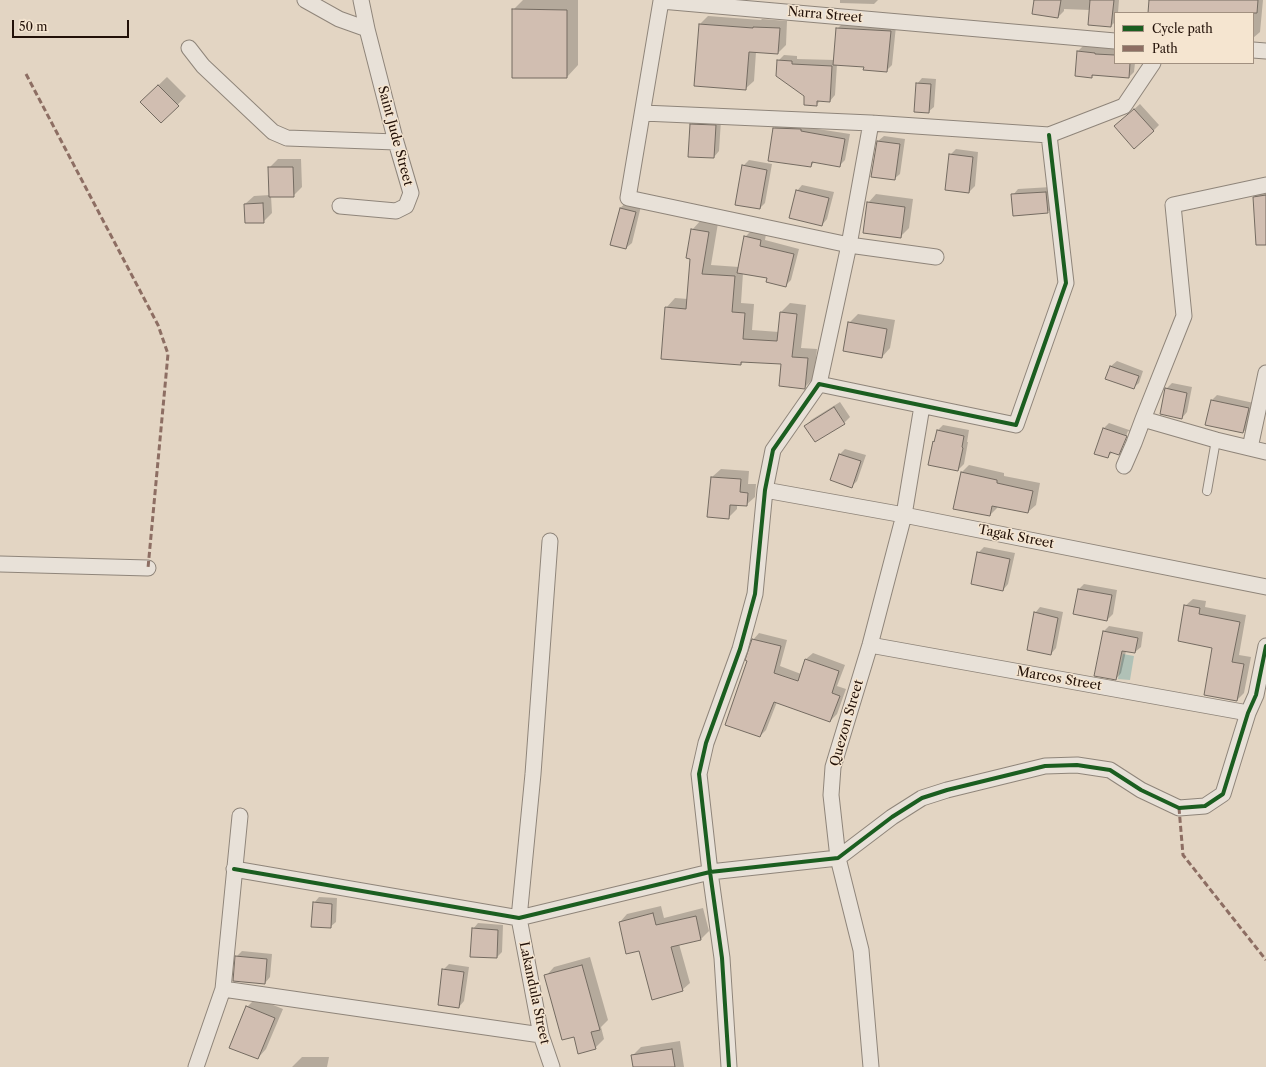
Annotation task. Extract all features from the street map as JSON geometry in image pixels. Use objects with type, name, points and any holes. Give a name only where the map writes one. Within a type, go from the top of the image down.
[{"type":"street","points":[[305,0],[339,19],[367,29]]},
{"type":"street","name":"Saint Jude Street","points":[[340,206],[396,211],[406,206],[411,193],[396,142],[361,0]]},
{"type":"street","name":"Narra Street","points":[[849,245],[628,198],[661,1],[1114,41]]},
{"type":"street","points":[[190,48],[203,66],[273,132],[287,138],[396,142]]},
{"type":"street","points":[[1254,50],[1266,51]]},
{"type":"street","points":[[643,113],[871,123],[1049,135],[1124,106],[1152,64]]},
{"type":"street","points":[[729,1067],[722,958],[710,872],[699,774],[706,743],[740,649],[755,594],[765,490],[774,450],[819,384],[849,245],[871,123]]},
{"type":"street","points":[[819,384],[1016,425],[1066,283],[1049,135]]},
{"type":"street","points":[[1124,466],[1184,316],[1173,205],[1266,184]]},
{"type":"street","points":[[849,245],[936,257]]},
{"type":"street","points":[[1250,448],[1266,373]]},
{"type":"street","name":"Quezon Street","points":[[871,1067],[861,950],[838,858],[832,795],[834,767],[870,645],[904,515],[922,406]]},
{"type":"street","points":[[1143,419],[1216,440],[1266,452]]},
{"type":"street","name":"Tagak Street","points":[[765,490],[904,515],[1266,587]]},
{"type":"street","name":"Lakandula Street","points":[[550,541],[533,774],[519,918],[542,1035],[552,1067]]},
{"type":"street","points":[[0,564],[148,568]]},
{"type":"street","name":"Marcos Street","points":[[870,645],[1248,713]]},
{"type":"street","points":[[234,869],[519,918],[710,872],[838,858],[892,817],[922,798],[947,790],[1045,766],[1077,765],[1110,770],[1141,790],[1179,808],[1205,806],[1223,794],[1248,713],[1256,695],[1266,646]]},
{"type":"street","points":[[196,1067],[223,989],[240,816]]},
{"type":"street","points":[[223,989],[542,1035]]},
{"type":"lane","points":[[1207,492],[1216,440]]},
{"type":"shaded area","points":[[1123,654],[1134,656],[1130,680],[1118,679]]},
{"type":"building","points":[[1034,0],[1061,0],[1058,18],[1032,14]]},
{"type":"building","points":[[1090,0],[1114,0],[1111,27],[1088,25]]},
{"type":"building","points":[[1149,0],[1258,0],[1257,13],[1148,12]]},
{"type":"building","points":[[512,9],[567,10],[567,78],[512,78]]},
{"type":"building","points":[[699,24],[753,28],[780,28],[778,54],[749,52],[746,90],[694,86]]},
{"type":"building","points":[[836,28],[891,31],[887,72],[863,70],[864,67],[833,65]]},
{"type":"building","points":[[1077,51],[1114,55],[1114,64],[1130,64],[1129,78],[1092,75],[1092,78],[1075,76]]},
{"type":"building","points":[[777,60],[792,61],[792,64],[832,66],[830,102],[817,101],[817,106],[804,105],[804,96],[776,76]]},
{"type":"building","points":[[916,83],[931,84],[929,113],[914,112]]},
{"type":"building","points":[[158,85],[179,106],[161,123],[140,102]]},
{"type":"building","points":[[1134,109],[1154,131],[1134,149],[1114,126]]},
{"type":"building","points":[[690,124],[716,125],[714,158],[688,157]]},
{"type":"building","points":[[773,128],[801,129],[801,131],[845,139],[840,167],[812,162],[811,167],[768,161]]},
{"type":"building","points":[[877,141],[900,144],[895,180],[871,177]]},
{"type":"building","points":[[949,154],[973,157],[969,193],[945,190]]},
{"type":"building","points":[[742,165],[767,170],[760,209],[735,205]]},
{"type":"building","points":[[268,167],[293,167],[294,197],[269,197]]},
{"type":"building","points":[[796,190],[829,198],[822,226],[789,218]]},
{"type":"building","points":[[1046,192],[1048,213],[1013,216],[1011,194]]},
{"type":"building","points":[[1266,195],[1266,245],[1256,245],[1253,197]]},
{"type":"building","points":[[867,202],[905,207],[901,238],[863,233]]},
{"type":"building","points":[[263,203],[264,223],[245,223],[244,204]]},
{"type":"building","points":[[620,208],[636,212],[626,249],[610,245]]},
{"type":"building","points":[[691,229],[709,232],[702,274],[735,276],[732,312],[745,313],[743,339],[777,341],[780,312],[797,314],[792,357],[808,358],[805,389],[779,386],[781,364],[741,362],[741,365],[661,359],[665,307],[686,309],[690,259],[686,258]]},
{"type":"building","points":[[744,236],[761,240],[760,246],[794,254],[786,287],[766,282],[767,278],[737,273]]},
{"type":"building","points":[[848,322],[887,329],[882,358],[843,351]]},
{"type":"building","points":[[1110,366],[1139,376],[1134,389],[1105,379]]},
{"type":"building","points":[[1165,388],[1187,393],[1182,419],[1160,414]]},
{"type":"building","points":[[1211,400],[1249,408],[1243,433],[1205,425]]},
{"type":"building","points":[[834,407],[845,424],[815,442],[804,426]]},
{"type":"building","points":[[1103,428],[1127,436],[1119,455],[1110,452],[1108,458],[1094,454]]},
{"type":"building","points":[[937,430],[964,436],[958,471],[928,465]]},
{"type":"building","points":[[839,454],[861,461],[852,488],[830,480]]},
{"type":"building","points":[[961,472],[997,480],[997,483],[1033,491],[1028,513],[992,506],[990,516],[953,509]]},
{"type":"building","points":[[711,477],[741,479],[740,492],[748,493],[747,506],[730,505],[729,519],[707,517]]},
{"type":"building","points":[[977,552],[1010,559],[1003,591],[971,584]]},
{"type":"building","points":[[1078,589],[1112,595],[1107,621],[1073,614]]},
{"type":"building","points":[[1184,605],[1200,608],[1199,614],[1240,622],[1232,662],[1244,664],[1237,701],[1204,695],[1212,648],[1178,641]]},
{"type":"building","points":[[1034,612],[1058,618],[1051,655],[1027,650]]},
{"type":"building","points":[[1103,631],[1138,638],[1135,653],[1122,651],[1116,680],[1094,676]]},
{"type":"building","points":[[752,639],[781,646],[774,673],[798,681],[805,659],[839,671],[832,693],[840,696],[830,722],[774,702],[760,737],[725,725],[747,661],[745,660]]},
{"type":"building","points":[[313,902],[332,904],[331,928],[311,927]]},
{"type":"building","points":[[653,913],[656,925],[696,916],[701,940],[671,947],[683,991],[652,1000],[639,951],[626,954],[619,922]]},
{"type":"building","points":[[472,928],[498,930],[497,958],[470,957]]},
{"type":"building","points":[[235,956],[267,959],[265,984],[233,981]]},
{"type":"building","points":[[582,965],[600,1030],[591,1032],[596,1049],[578,1054],[574,1037],[562,1040],[544,975]]},
{"type":"building","points":[[442,969],[464,972],[459,1008],[438,1005]]},
{"type":"building","points":[[246,1006],[275,1018],[258,1059],[229,1048]]},
{"type":"building","points":[[672,1049],[675,1067],[633,1067],[631,1055]]},
{"type":"marked path","points":[[26,74],[158,325],[168,354],[148,568]]},
{"type":"marked path","points":[[1179,808],[1183,855],[1266,960]]},
{"type":"cycle path","points":[[729,1067],[722,958],[710,872],[699,774],[706,743],[740,649],[755,594],[765,490],[773,450],[819,384],[1016,425],[1066,283],[1049,135]]},
{"type":"cycle path","points":[[234,869],[519,918],[710,872],[838,858],[892,817],[922,798],[947,790],[1045,766],[1077,765],[1110,770],[1141,790],[1179,808],[1205,806],[1223,794],[1248,713],[1256,695],[1266,646]]}]
